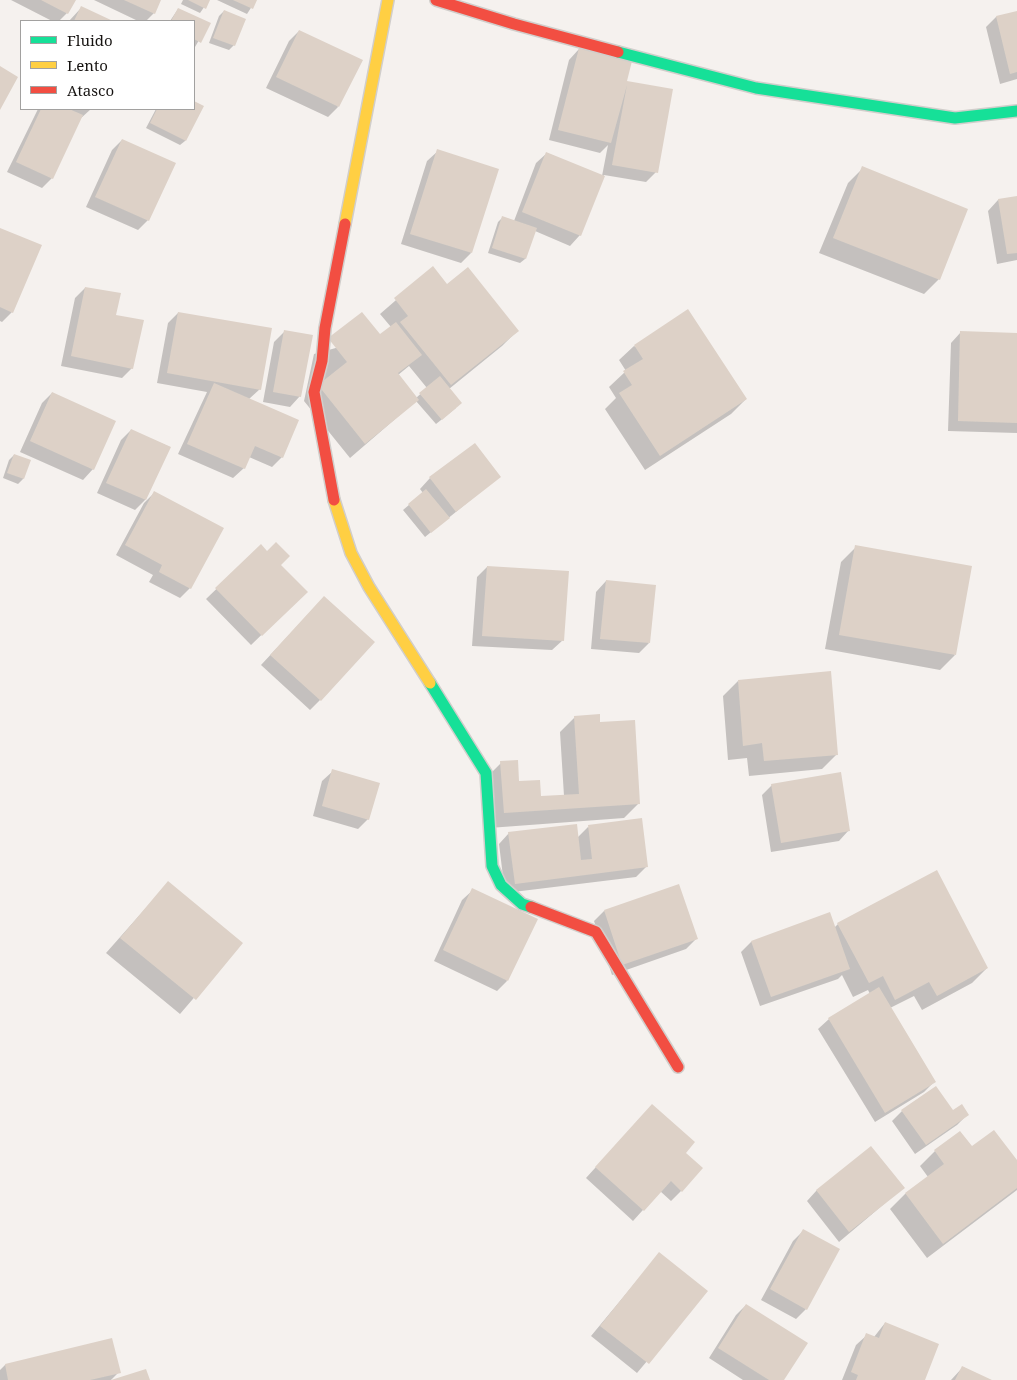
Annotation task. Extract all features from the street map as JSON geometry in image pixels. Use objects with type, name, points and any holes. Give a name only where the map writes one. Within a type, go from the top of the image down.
[{"type":"street","points":[[388,0],[325,328],[322,362],[314,392],[334,500],[351,553],[369,587],[486,773],[492,866],[501,886],[522,904],[596,932],[678,1067]]},
{"type":"street","points":[[436,0],[514,24],[756,88],[956,118],[1017,111]]},
{"type":"building","points":[[41,0],[76,0],[68,14]]},
{"type":"building","points":[[124,0],[161,0],[155,14]]},
{"type":"building","points":[[188,0],[210,0],[206,9]]},
{"type":"building","points":[[233,0],[257,0],[253,9]]},
{"type":"building","points":[[81,6],[111,20],[74,20]]},
{"type":"building","points":[[178,8],[211,23],[201,43],[195,40],[195,20],[172,20]]},
{"type":"building","points":[[224,10],[246,19],[235,46],[213,38]]},
{"type":"building","points":[[1017,11],[1017,72],[1010,74],[996,16]]},
{"type":"building","points":[[299,30],[363,60],[339,107],[276,77]]},
{"type":"building","points":[[579,48],[632,61],[627,81],[673,89],[658,173],[612,165],[627,85],[611,143],[558,130]]},
{"type":"building","points":[[0,66],[18,77],[0,110]]},
{"type":"building","points":[[195,102],[204,106],[186,141],[150,123],[156,110],[195,110]]},
{"type":"building","points":[[41,110],[71,110],[83,115],[53,179],[16,162]]},
{"type":"building","points":[[122,139],[176,163],[149,221],[95,197]]},
{"type":"building","points":[[437,149],[499,169],[472,253],[410,234]]},
{"type":"building","points":[[546,152],[605,176],[581,236],[522,212]]},
{"type":"building","points":[[862,166],[968,209],[940,280],[833,238]]},
{"type":"building","points":[[1017,196],[1017,253],[1007,254],[998,199]]},
{"type":"building","points":[[502,216],[537,228],[526,259],[492,248]]},
{"type":"building","points":[[0,228],[42,245],[13,313],[0,307]]},
{"type":"building","points":[[433,266],[447,284],[468,267],[519,331],[451,385],[400,322],[408,316],[394,298]]},
{"type":"building","points":[[85,287],[121,293],[116,315],[144,320],[133,369],[71,356]]},
{"type":"building","points":[[688,309],[747,399],[660,456],[619,393],[632,385],[623,371],[643,359],[634,345]]},
{"type":"building","points":[[178,312],[272,328],[261,390],[167,373]]},
{"type":"building","points":[[362,312],[380,334],[396,322],[422,355],[398,373],[419,400],[365,444],[318,385],[347,362],[328,338]]},
{"type":"building","points":[[284,330],[313,335],[301,397],[273,392]]},
{"type":"building","points":[[960,331],[1017,333],[1017,423],[958,421]]},
{"type":"building","points":[[440,376],[462,403],[442,420],[419,393]]},
{"type":"building","points":[[214,383],[299,420],[283,458],[255,446],[245,469],[187,444]]},
{"type":"building","points":[[52,392],[116,421],[94,470],[30,441]]},
{"type":"building","points":[[131,429],[171,447],[146,500],[106,483]]},
{"type":"building","points":[[475,443],[501,477],[456,512],[429,477]]},
{"type":"building","points":[[14,454],[31,460],[24,479],[7,473]]},
{"type":"building","points":[[426,489],[450,518],[431,533],[408,504]]},
{"type":"building","points":[[154,491],[224,528],[191,589],[159,572],[162,565],[125,545]]},
{"type":"building","points":[[276,542],[290,556],[281,565],[308,592],[262,636],[215,588],[261,544],[267,551]]},
{"type":"building","points":[[855,545],[972,566],[956,655],[839,635]]},
{"type":"building","points":[[487,566],[569,571],[564,641],[482,636]]},
{"type":"building","points":[[606,580],[656,585],[650,643],[600,639]]},
{"type":"building","points":[[324,596],[375,642],[321,701],[270,655]]},
{"type":"building","points":[[831,671],[838,755],[764,761],[762,743],[743,746],[738,680]]},
{"type":"building","points":[[600,714],[600,722],[635,720],[640,804],[504,813],[500,761],[518,760],[519,781],[540,780],[541,796],[579,794],[574,716]]},
{"type":"building","points":[[332,769],[380,783],[369,820],[322,806]]},
{"type":"building","points":[[841,772],[850,831],[781,843],[771,784]]},
{"type":"building","points":[[642,818],[648,867],[515,884],[508,832],[577,824],[581,860],[592,859],[588,825]]},
{"type":"building","points":[[937,870],[988,968],[937,996],[929,982],[895,1000],[883,976],[869,983],[837,923]]},
{"type":"building","points":[[168,881],[243,943],[196,1000],[120,938]]},
{"type":"building","points":[[679,884],[698,939],[622,965],[604,910]]},
{"type":"building","points":[[472,888],[538,919],[508,981],[443,950]]},
{"type":"building","points":[[830,912],[850,969],[771,997],[751,941]]},
{"type":"building","points":[[879,987],[936,1082],[885,1113],[828,1018]]},
{"type":"building","points":[[936,1086],[953,1110],[962,1104],[969,1115],[926,1145],[901,1110]]},
{"type":"building","points":[[652,1104],[695,1142],[686,1153],[703,1168],[682,1192],[671,1181],[644,1211],[595,1167]]},
{"type":"building","points":[[994,1130],[1017,1160],[1017,1188],[943,1244],[905,1193],[944,1164],[934,1150],[960,1131],[972,1146]]},
{"type":"building","points":[[871,1146],[905,1188],[849,1232],[816,1190]]},
{"type":"building","points":[[803,1229],[840,1249],[807,1310],[770,1289]]},
{"type":"building","points":[[659,1252],[708,1291],[649,1364],[600,1326]]},
{"type":"building","points":[[746,1304],[808,1343],[784,1380],[769,1380],[718,1348]]},
{"type":"building","points":[[885,1322],[939,1344],[925,1380],[856,1380],[858,1375],[851,1372],[866,1333],[879,1338]]},
{"type":"building","points":[[112,1338],[121,1373],[90,1380],[8,1380],[5,1364]]},
{"type":"building","points":[[962,1366],[992,1380],[955,1380]]},
{"type":"building","points":[[146,1369],[150,1380],[111,1380]]},
{"type":"traffic: fast","points":[[618,52],[756,88],[955,118],[1017,111]]},
{"type":"traffic: fast","points":[[430,683],[486,773],[492,866],[501,885],[522,904],[531,907]]},
{"type":"traffic: slow","points":[[345,224],[388,0]]},
{"type":"traffic: slow","points":[[334,500],[351,553],[369,587],[430,683]]},
{"type":"traffic: jam","points":[[436,0],[514,24],[618,52]]},
{"type":"traffic: jam","points":[[334,500],[314,392],[322,361],[325,328],[345,224]]},
{"type":"traffic: jam","points":[[531,907],[596,932],[678,1067]]}]
